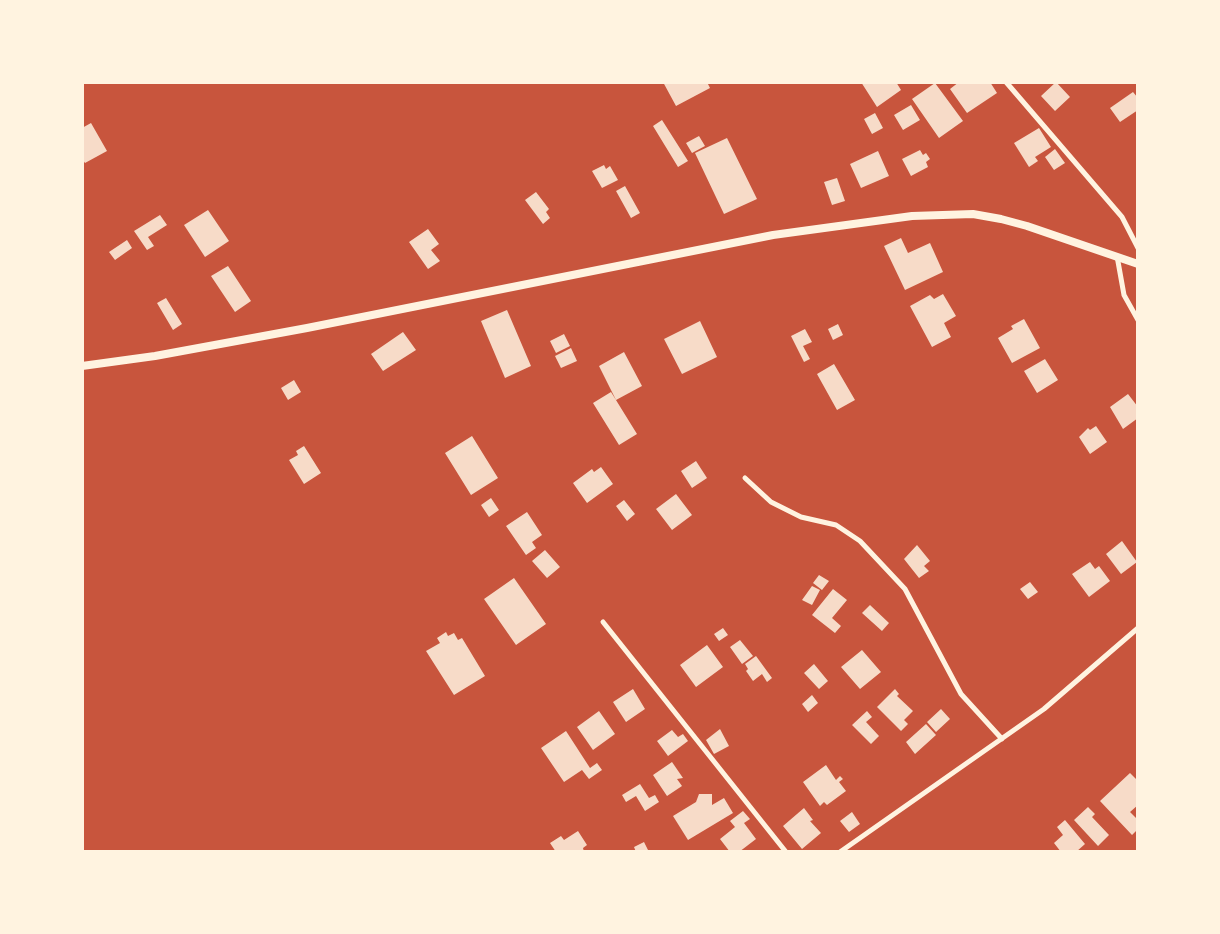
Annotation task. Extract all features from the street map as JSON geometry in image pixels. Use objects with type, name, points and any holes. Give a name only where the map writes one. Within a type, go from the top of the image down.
[{"type":"street","points":[[1006,82],[1122,217],[1138,248]]},
{"type":"street","points":[[82,366],[270,335],[773,235],[912,216],[973,214],[1001,219],[1138,264]]},
{"type":"street","points":[[1117,256],[1124,295],[1138,320]]},
{"type":"street","points":[[745,478],[771,502],[800,517],[836,525],[860,541],[904,589],[961,694],[1002,739]]},
{"type":"street","points":[[603,622],[786,852]]},
{"type":"street","points":[[840,852],[1002,739],[1081,678],[1138,628]]},
{"type":"building","points":[[663,82],[707,82],[710,88],[676,106]]},
{"type":"building","points":[[861,82],[896,82],[901,90],[877,107]]},
{"type":"building","points":[[959,82],[990,82],[997,93],[967,113],[950,89]]},
{"type":"building","points":[[1056,82],[1070,97],[1055,111],[1041,96]]},
{"type":"building","points":[[935,83],[963,121],[939,138],[912,99]]},
{"type":"building","points":[[1133,92],[1138,98],[1138,110],[1120,122],[1110,108]]},
{"type":"building","points":[[911,105],[920,120],[903,130],[894,115]]},
{"type":"building","points":[[875,113],[883,128],[872,134],[864,119]]},
{"type":"building","points":[[662,120],[688,161],[678,167],[653,126]]},
{"type":"building","points":[[91,123],[107,151],[85,163],[82,159],[82,128]]},
{"type":"building","points":[[1039,128],[1051,147],[1035,157],[1038,161],[1029,167],[1014,143]]},
{"type":"building","points":[[699,136],[705,146],[692,153],[686,143]]},
{"type":"building","points":[[727,138],[757,199],[724,214],[695,153]]},
{"type":"building","points":[[1055,149],[1065,163],[1054,170],[1045,157]]},
{"type":"building","points":[[920,150],[923,155],[926,153],[930,159],[926,162],[928,167],[911,176],[902,159]]},
{"type":"building","points":[[878,151],[889,176],[861,188],[850,164]]},
{"type":"building","points":[[604,165],[606,169],[610,166],[618,180],[602,188],[592,171]]},
{"type":"building","points":[[837,178],[845,201],[832,205],[824,182]]},
{"type":"building","points":[[625,186],[640,213],[631,218],[616,191]]},
{"type":"building","points":[[536,192],[549,209],[546,212],[550,218],[543,224],[525,200]]},
{"type":"building","points":[[208,210],[229,241],[205,257],[184,225]]},
{"type":"building","points":[[160,215],[167,225],[148,237],[154,246],[147,250],[134,231]]},
{"type":"building","points":[[428,229],[439,244],[431,250],[440,261],[428,269],[409,242]]},
{"type":"building","points":[[901,238],[908,253],[930,243],[943,272],[905,290],[884,246]]},
{"type":"building","points":[[127,240],[132,248],[115,260],[109,252]]},
{"type":"building","points":[[228,266],[251,301],[235,312],[211,276]]},
{"type":"building","points":[[943,294],[956,316],[944,323],[951,337],[932,347],[910,306],[930,295],[934,299]]},
{"type":"building","points":[[166,298],[182,324],[173,330],[157,303]]},
{"type":"building","points":[[507,310],[531,366],[505,378],[481,321]]},
{"type":"building","points":[[1024,319],[1040,348],[1012,363],[998,338],[1013,329],[1011,326]]},
{"type":"building","points":[[700,321],[717,357],[682,374],[664,339]]},
{"type":"building","points":[[838,324],[843,335],[833,340],[828,329]]},
{"type":"building","points":[[805,329],[812,342],[803,346],[810,359],[804,362],[791,336]]},
{"type":"building","points":[[403,332],[416,350],[383,371],[371,354]]},
{"type":"building","points":[[564,334],[570,346],[556,353],[550,341]]},
{"type":"building","points":[[571,348],[577,361],[561,368],[555,356]]},
{"type":"building","points":[[624,352],[642,386],[616,400],[599,366]]},
{"type":"building","points":[[1045,359],[1058,380],[1037,393],[1024,371]]},
{"type":"building","points":[[834,364],[855,400],[837,410],[817,374]]},
{"type":"building","points":[[294,380],[301,392],[288,400],[281,388]]},
{"type":"building","points":[[611,392],[637,434],[619,445],[593,403]]},
{"type":"building","points":[[1128,394],[1138,407],[1138,418],[1123,429],[1110,407]]},
{"type":"building","points":[[1096,426],[1107,442],[1090,454],[1079,437],[1088,428],[1090,430]]},
{"type":"building","points":[[472,436],[498,478],[471,495],[445,453]]},
{"type":"building","points":[[304,446],[321,473],[304,484],[289,460],[298,455],[296,451]]},
{"type":"building","points":[[696,461],[707,478],[692,488],[681,471]]},
{"type":"building","points":[[601,467],[613,484],[587,503],[573,483],[592,469],[594,472]]},
{"type":"building","points":[[676,494],[692,515],[672,530],[656,509]]},
{"type":"building","points":[[491,498],[499,510],[489,517],[481,505]]},
{"type":"building","points":[[624,500],[635,514],[627,521],[616,506]]},
{"type":"building","points":[[527,512],[542,535],[532,542],[536,548],[526,555],[506,526]]},
{"type":"building","points":[[1122,541],[1137,562],[1121,574],[1106,554]]},
{"type":"building","points":[[917,545],[930,561],[924,566],[929,571],[919,578],[904,559]]},
{"type":"building","points":[[545,550],[560,567],[547,578],[532,561]]},
{"type":"building","points":[[1090,562],[1095,569],[1099,566],[1110,581],[1089,597],[1072,574]]},
{"type":"building","points":[[819,575],[829,581],[822,590],[813,583]]},
{"type":"building","points":[[514,578],[546,624],[516,645],[484,599]]},
{"type":"building","points":[[1030,582],[1038,592],[1028,599],[1020,589]]},
{"type":"building","points":[[812,586],[820,590],[812,605],[802,600]]},
{"type":"building","points":[[833,589],[847,600],[832,618],[841,626],[835,633],[812,615]]},
{"type":"building","points":[[870,605],[889,623],[882,631],[862,613]]},
{"type":"building","points":[[723,628],[728,635],[719,641],[714,634]]},
{"type":"building","points":[[446,632],[448,636],[454,633],[458,640],[462,638],[485,676],[454,695],[426,651],[440,643],[437,638]]},
{"type":"building","points":[[740,640],[753,656],[742,664],[730,647]]},
{"type":"building","points":[[707,645],[723,667],[696,687],[680,665]]},
{"type":"building","points":[[862,650],[881,672],[860,689],[841,667]]},
{"type":"building","points":[[756,656],[772,678],[767,682],[762,674],[753,681],[746,671],[748,669],[745,664]]},
{"type":"building","points":[[814,664],[828,681],[819,689],[804,673]]},
{"type":"building","points":[[633,689],[645,709],[626,722],[613,702]]},
{"type":"building","points":[[895,689],[899,694],[897,696],[913,711],[904,720],[908,724],[901,731],[877,707]]},
{"type":"building","points":[[812,695],[818,703],[808,712],[802,704]]},
{"type":"building","points":[[941,709],[950,719],[936,732],[927,722]]},
{"type":"building","points":[[599,711],[615,734],[593,750],[577,727]]},
{"type":"building","points":[[867,711],[872,717],[866,722],[879,736],[871,744],[852,725]]},
{"type":"building","points":[[926,724],[936,735],[915,754],[906,742]]},
{"type":"building","points":[[720,729],[729,746],[714,754],[706,740]]},
{"type":"building","points":[[672,730],[678,737],[683,734],[688,741],[668,756],[657,741]]},
{"type":"building","points":[[566,731],[590,768],[597,763],[602,770],[589,779],[582,770],[564,782],[541,748]]},
{"type":"building","points":[[672,762],[683,778],[677,779],[682,786],[667,796],[653,775]]},
{"type":"building","points":[[826,765],[836,780],[840,776],[843,779],[839,782],[846,791],[827,805],[824,802],[820,806],[803,782]]},
{"type":"building","points":[[1130,773],[1138,781],[1138,805],[1130,812],[1138,820],[1138,829],[1132,835],[1100,801]]},
{"type":"building","points":[[640,784],[649,798],[655,795],[659,802],[645,811],[636,796],[626,802],[622,795]]},
{"type":"building","points":[[699,794],[712,794],[712,805],[724,798],[733,813],[688,840],[673,816],[696,802]]},
{"type":"building","points":[[1088,807],[1095,814],[1092,817],[1109,835],[1098,846],[1074,820]]},
{"type":"building","points":[[804,808],[813,820],[810,821],[821,833],[802,849],[783,826]]},
{"type":"building","points":[[743,811],[750,819],[744,823],[756,839],[739,852],[730,852],[720,839],[735,827],[730,821]]},
{"type":"building","points":[[852,812],[860,824],[849,832],[840,821]]},
{"type":"building","points":[[1065,820],[1085,844],[1076,852],[1061,852],[1054,843],[1063,835],[1057,827]]},
{"type":"building","points":[[578,831],[587,845],[583,848],[584,852],[556,852],[550,843],[561,836],[564,840]]},
{"type":"building","points":[[644,842],[649,852],[636,852],[634,847]]}]
